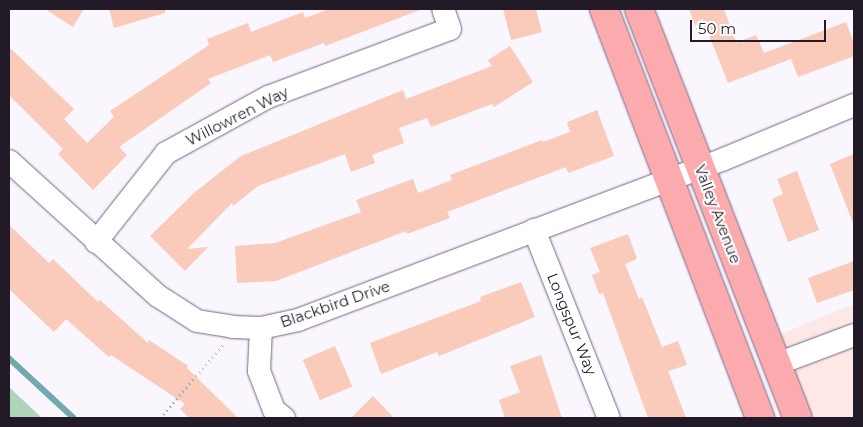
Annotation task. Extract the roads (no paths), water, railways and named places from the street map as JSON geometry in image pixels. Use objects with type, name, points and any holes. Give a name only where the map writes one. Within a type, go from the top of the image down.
[{"type":"main road","points":[[604,9],[760,418]]},
{"type":"main road","name":"Valley Avenue","points":[[639,9],[798,418]]},
{"type":"street","name":"Willowren Way","points":[[96,242],[166,153],[268,97],[450,29],[443,9]]},
{"type":"street","name":"Blackbird Drive","points":[[9,162],[158,296],[197,321],[233,327],[261,328],[298,320],[669,180],[854,105]]},
{"type":"street","name":"Longspur Way","points":[[534,230],[609,418]]},
{"type":"street","points":[[261,328],[259,371],[274,410],[284,418]]},
{"type":"street","points":[[777,364],[854,335]]},
{"type":"waterway","points":[[9,358],[74,418]]}]
